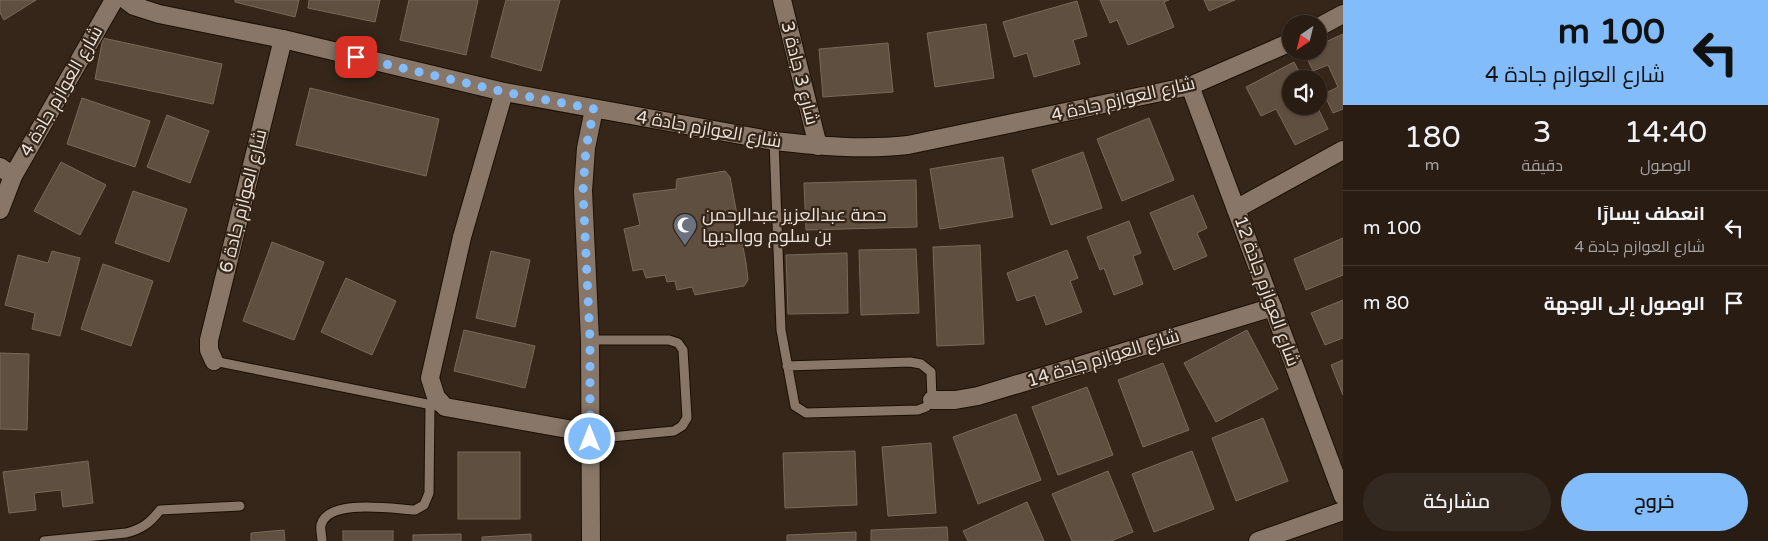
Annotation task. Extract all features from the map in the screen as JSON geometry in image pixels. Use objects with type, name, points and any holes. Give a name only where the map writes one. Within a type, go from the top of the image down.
[{"type":"street","name":"شارع العوازم جادة 4","points":[[0,210],[6,171],[114,0]]},
{"type":"street","name":"شارع العوازم جادة 4","points":[[126,0],[134,6],[159,14],[283,39],[504,92],[774,141],[818,146],[879,148],[908,145],[1190,86],[1282,46]]},
{"type":"street","name":"شارع 3 جادة 3","points":[[782,0],[818,146]]},
{"type":"street","points":[[1328,22],[1343,14]]},
{"type":"street","name":"شارع العوازم جادة 6","points":[[214,361],[209,350],[209,340],[283,39]]},
{"type":"street","name":"شارع العوازم جادة 12","points":[[1190,86],[1343,496]]},
{"type":"street","points":[[504,92],[462,237],[430,378],[438,406],[590,436]]},
{"type":"street","points":[[591,541],[590,340],[583,191],[586,148],[594,109]]},
{"type":"street","points":[[1236,209],[1343,150]]},
{"type":"street","name":"شارع العوازم جادة 14","points":[[932,400],[955,400],[978,396],[1272,307]]},
{"type":"street","points":[[1258,541],[1343,511]]},
{"type":"lane","points":[[774,141],[780,330],[787,366],[795,406],[806,413],[918,410],[926,407],[932,400],[931,372],[921,364],[910,362],[787,366]]},
{"type":"lane","points":[[590,340],[669,340],[678,343],[683,350],[687,418],[682,426],[674,431],[590,436]]},
{"type":"lane","points":[[214,361],[438,406],[429,493],[424,506],[415,510],[348,507],[330,512],[321,525],[322,541]]},
{"type":"lane","points":[[44,541],[139,530],[151,521],[160,510],[240,506]]},
{"type":"building","points":[[0,0],[36,0],[4,20],[0,13]]},
{"type":"building","points":[[235,0],[299,0],[295,17],[235,2]]},
{"type":"building","points":[[309,0],[380,0],[375,22],[308,8]]},
{"type":"building","points":[[409,0],[478,0],[466,55],[400,40]]},
{"type":"building","points":[[506,0],[560,0],[541,71],[491,57]]},
{"type":"building","points":[[1100,0],[1169,0],[1164,2],[1174,27],[1128,45],[1117,20],[1110,23]]},
{"type":"building","points":[[1204,0],[1235,0],[1209,11]]},
{"type":"building","points":[[1077,1],[1087,36],[1073,40],[1080,64],[1034,77],[1027,53],[1014,57],[1003,22]]},
{"type":"building","points":[[986,24],[994,78],[935,87],[927,33]]},
{"type":"building","points":[[1343,34],[1343,109],[1333,113],[1327,100],[1327,92],[1338,87],[1328,65],[1313,70],[1308,60],[1328,60],[1328,41]]},
{"type":"building","points":[[103,38],[222,64],[213,104],[95,79]]},
{"type":"building","points":[[888,43],[893,92],[823,97],[819,49]]},
{"type":"building","points":[[1294,62],[1298,70],[1282,70],[1282,115],[1321,115],[1328,129],[1295,145],[1276,109],[1261,116],[1246,87]]},
{"type":"building","points":[[310,88],[439,119],[426,176],[296,145]]},
{"type":"building","points":[[82,98],[150,121],[135,167],[67,144]]},
{"type":"building","points":[[167,115],[209,131],[190,183],[147,167]]},
{"type":"building","points":[[1149,118],[1174,180],[1122,201],[1097,139]]},
{"type":"building","points":[[1083,152],[1102,208],[1051,225],[1032,170]]},
{"type":"building","points":[[1003,157],[1013,217],[940,229],[930,169]]},
{"type":"building","points":[[61,162],[106,185],[80,235],[34,211]]},
{"type":"building","name":"حصة عبدالعزيز عبدالرحمن بن سلوم ووالديها","points":[[725,171],[730,177],[746,263],[748,280],[744,286],[695,295],[692,287],[677,290],[675,281],[667,282],[665,275],[646,278],[643,269],[633,271],[624,229],[640,225],[633,194],[676,189],[677,179]]},
{"type":"building","points":[[916,180],[917,227],[806,230],[804,183]]},
{"type":"building","points":[[133,191],[187,209],[169,262],[115,243]]},
{"type":"building","points":[[1193,195],[1207,228],[1197,233],[1207,256],[1174,270],[1150,213]]},
{"type":"building","points":[[1129,221],[1141,253],[1133,256],[1143,284],[1114,295],[1104,268],[1100,270],[1087,237]]},
{"type":"building","points":[[1343,238],[1343,275],[1306,290],[1294,259]]},
{"type":"building","points":[[272,242],[324,262],[294,340],[243,321]]},
{"type":"building","points":[[980,245],[984,344],[937,346],[933,247]]},
{"type":"building","points":[[916,249],[919,313],[861,315],[859,250]]},
{"type":"building","points":[[1067,250],[1078,278],[1070,281],[1082,312],[1046,325],[1035,295],[1017,301],[1007,273]]},
{"type":"building","points":[[52,251],[80,258],[60,336],[32,329],[35,313],[5,305],[18,255],[48,263]]},
{"type":"building","points":[[491,251],[530,260],[515,327],[476,318]]},
{"type":"building","points":[[847,253],[848,313],[788,314],[786,255]]},
{"type":"building","points":[[103,264],[153,281],[131,346],[81,329]]},
{"type":"building","points":[[346,278],[396,301],[372,355],[321,332]]},
{"type":"building","points":[[1343,300],[1343,338],[1325,345],[1311,313]]},
{"type":"building","points":[[464,330],[535,346],[525,388],[454,371]]},
{"type":"building","points":[[1247,330],[1278,389],[1216,422],[1184,363]]},
{"type":"building","points":[[0,353],[29,354],[27,430],[0,429]]},
{"type":"building","points":[[1343,360],[1343,395],[1331,365]]},
{"type":"building","points":[[1163,363],[1189,430],[1143,447],[1118,380]]},
{"type":"building","points":[[1087,387],[1113,455],[1058,475],[1032,407]]},
{"type":"building","points":[[1016,414],[1041,480],[978,504],[953,437]]},
{"type":"building","points":[[1263,418],[1288,481],[1236,501],[1212,438]]},
{"type":"building","points":[[931,443],[936,513],[888,516],[882,447]]},
{"type":"building","points":[[855,451],[857,505],[785,508],[783,453]]},
{"type":"building","points":[[1192,451],[1214,509],[1154,532],[1132,474]]},
{"type":"building","points":[[458,452],[520,452],[520,519],[458,519]]},
{"type":"building","points":[[88,461],[93,503],[63,507],[61,490],[34,493],[36,510],[9,513],[3,472]]},
{"type":"building","points":[[1108,471],[1133,532],[1111,541],[1072,541],[1052,494]]},
{"type":"building","points":[[1027,502],[1044,541],[968,541],[963,531]]},
{"type":"building","points":[[947,527],[948,541],[871,541],[871,530]]},
{"type":"building","points":[[284,530],[285,541],[251,541],[251,533]]},
{"type":"building","points":[[343,531],[393,531],[393,541],[343,541]]},
{"type":"building","points":[[856,532],[856,541],[787,541],[787,535]]},
{"type":"building","points":[[461,534],[461,541],[413,541],[413,535]]},
{"type":"building","points":[[531,534],[531,541],[482,541],[482,537]]},
{"type":"place","name":"حصة عبدالعزيز عبدالرحمن بن سلوم ووالديها","points":[[685,246]]},
{"type":"route","points":[[356,57],[504,92],[594,109],[586,148],[583,191],[590,340],[590,439]]}]
